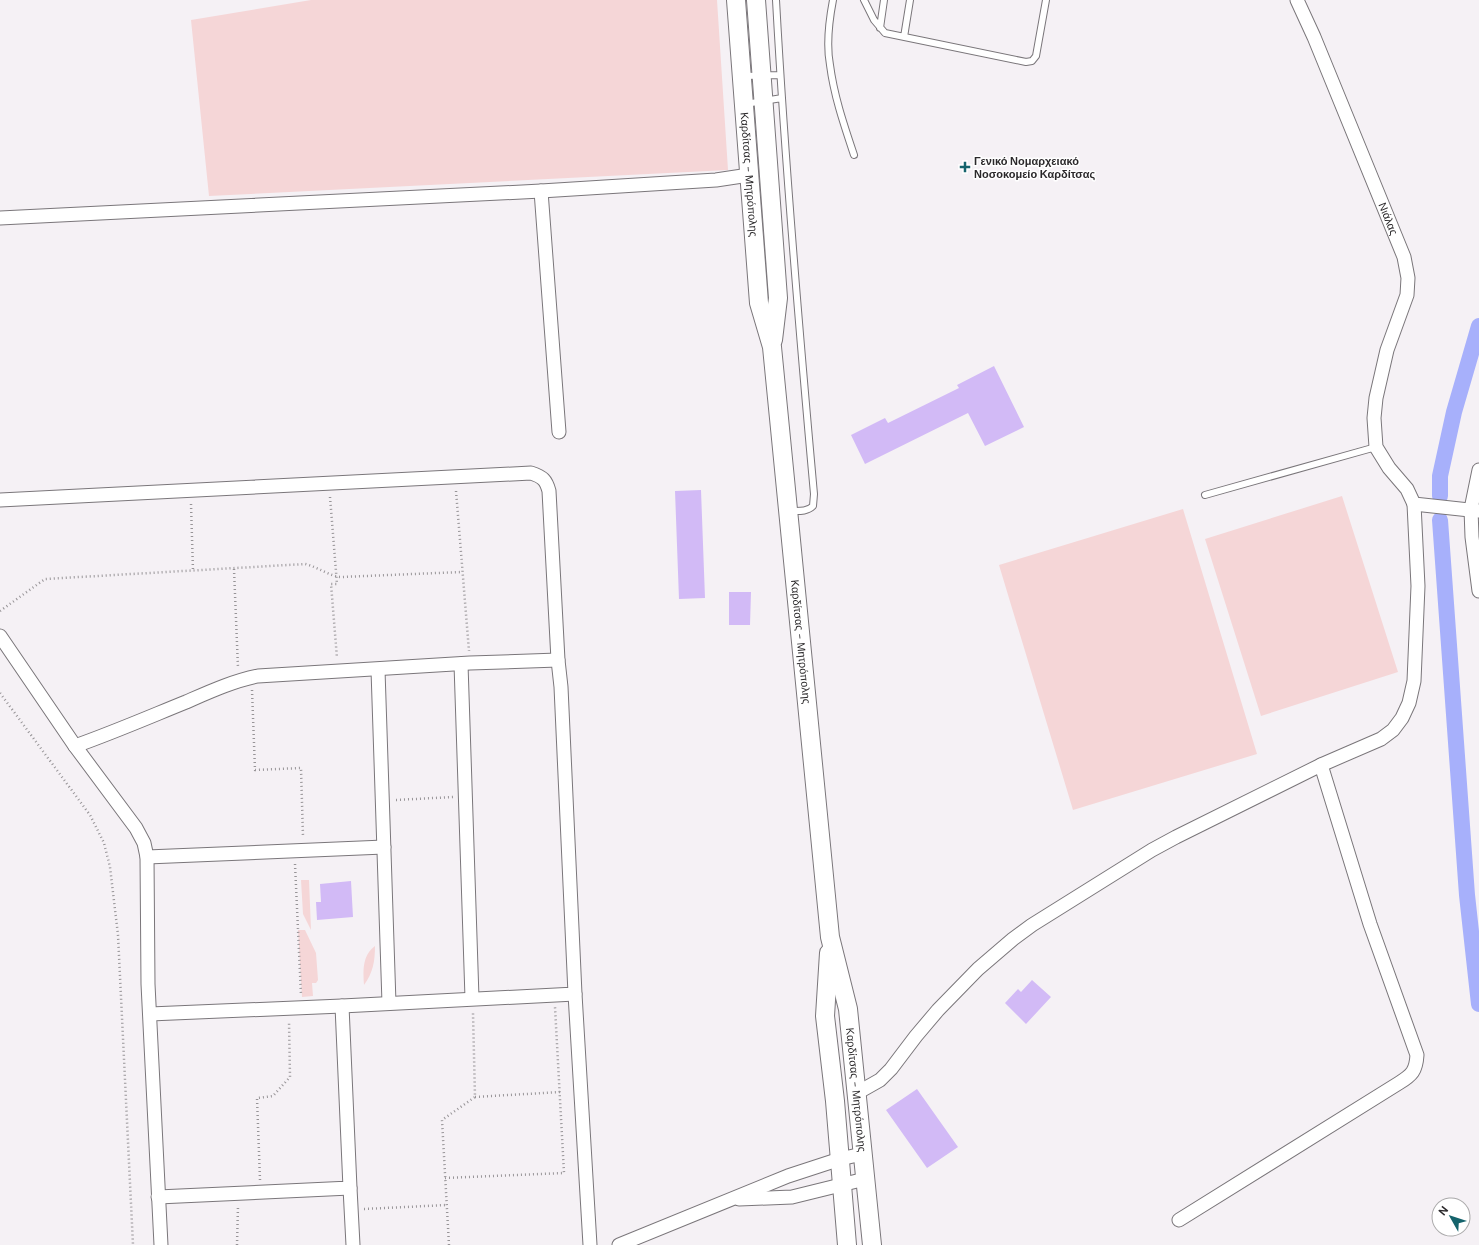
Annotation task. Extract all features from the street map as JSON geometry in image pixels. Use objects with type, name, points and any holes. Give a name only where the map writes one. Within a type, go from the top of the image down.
[{"type":"main road","name":"Καρδίτσας - Μητρόπολης","points":[[736,0],[759,303],[772,347],[830,937],[848,1009],[872,1245]]},
{"type":"main road","name":"Καρδίτσας - Μητρόπολης","points":[[756,0],[778,298],[772,347]]},
{"type":"main road","name":"Καρδίτσας - Μητρόπολης","points":[[830,937],[825,1016],[835,1101],[847,1245]]},
{"type":"street","name":"Νιάλας","points":[[1297,0],[1314,37],[1404,257],[1408,278],[1407,296],[1387,350],[1376,398],[1374,418],[1376,447]]},
{"type":"street","points":[[0,218],[541,191],[716,180],[749,175]]},
{"type":"street","points":[[541,191],[559,432]]},
{"type":"street","points":[[857,1093],[880,1080],[891,1069],[938,1010],[978,969],[1019,934],[1152,850],[1321,765],[1381,739],[1393,730],[1402,718],[1409,703],[1414,681],[1418,586],[1414,504],[1407,489],[1389,468],[1376,447]]},
{"type":"street","points":[[1479,470],[1472,536],[1479,591]]},
{"type":"street","points":[[0,500],[531,473],[541,476],[547,483],[549,492],[558,660],[561,687],[575,994],[590,1245]]},
{"type":"street","points":[[1414,504],[1475,510]]},
{"type":"street","points":[[0,636],[75,746],[136,828],[144,844],[147,857],[148,984],[161,1245]]},
{"type":"street","points":[[75,746],[112,733],[245,679],[278,674],[558,660]]},
{"type":"street","points":[[466,664],[465,797],[472,998]]},
{"type":"street","points":[[378,670],[389,1003]]},
{"type":"street","points":[[1179,1220],[1409,1077],[1416,1066],[1417,1055],[1370,924],[1321,765]]},
{"type":"street","points":[[147,857],[384,848]]},
{"type":"street","points":[[150,1014],[575,994]]},
{"type":"street","points":[[342,1006],[353,1245]]},
{"type":"street","points":[[619,1245],[788,1176],[840,1159],[862,1154]]},
{"type":"street","points":[[731,1199],[792,1197],[866,1179]]},
{"type":"street","points":[[158,1197],[350,1188]]},
{"type":"lane","points":[[776,0],[794,265],[814,500],[813,506],[810,509],[789,512]]},
{"type":"lane","points":[[833,0],[830,26],[830,65],[838,107],[854,155]]},
{"type":"lane","points":[[864,0],[874,20],[885,33],[1026,62],[1032,60],[1036,56],[1046,0]]},
{"type":"lane","points":[[880,28],[884,0]]},
{"type":"lane","points":[[904,37],[910,0]]},
{"type":"lane","points":[[742,76],[780,75]]},
{"type":"lane","points":[[744,104],[782,98]]},
{"type":"lane","points":[[1205,495],[1376,447]]},
{"type":"path","points":[[455,478],[462,572],[466,664]]},
{"type":"path","points":[[329,484],[337,584],[331,584],[338,672]]},
{"type":"path","points":[[190,491],[192,571]]},
{"type":"path","points":[[0,611],[45,579],[305,564],[336,577],[462,572]]},
{"type":"path","points":[[234,569],[255,770],[301,768],[299,851],[302,1007]]},
{"type":"path","points":[[0,693],[90,815],[104,843],[110,867],[118,935],[133,1245]]},
{"type":"path","points":[[382,800],[465,797]]},
{"type":"path","points":[[446,1178],[564,1173],[555,995]]},
{"type":"path","points":[[472,998],[475,1097]]},
{"type":"path","points":[[261,1192],[257,1098],[273,1096],[290,1077],[288,1008]]},
{"type":"path","points":[[449,1245],[442,1120],[475,1097],[560,1092]]},
{"type":"path","points":[[237,1245],[238,1193]]},
{"type":"path","points":[[351,1210],[447,1204]]},
{"type":"shaded area","points":[[311,0],[717,0],[728,170],[209,196],[191,20]]},
{"type":"shaded area","points":[[1342,496],[1398,672],[1261,716],[1205,539]]},
{"type":"shaded area","points":[[1183,509],[1257,754],[1073,810],[999,565]]},
{"type":"shaded area","points":[[301,880],[309,880],[311,930],[303,914]]},
{"type":"shaded area","points":[[298,930],[305,930],[316,953],[318,980],[316,983],[312,983],[313,996],[302,997]]},
{"type":"shaded area","points":[[375,946],[373,967],[370,976],[364,985],[364,964],[368,954]]},
{"type":"building","points":[[994,366],[1024,427],[985,446],[968,413],[865,464],[851,435],[885,418],[888,423],[959,388],[957,385]]},
{"type":"building","points":[[701,490],[705,598],[679,599],[675,491]]},
{"type":"building","points":[[729,592],[751,592],[750,625],[729,625]]},
{"type":"building","points":[[351,881],[353,917],[317,920],[316,902],[321,902],[320,884]]},
{"type":"building","points":[[1032,980],[1051,997],[1026,1024],[1005,1003],[1018,989],[1021,992]]},
{"type":"building","points":[[917,1089],[958,1147],[927,1168],[886,1110]]},
{"type":"waterway","points":[[1440,496],[1440,476],[1454,412],[1479,326]]},
{"type":"waterway","points":[[1440,520],[1467,895],[1479,1004]]},
{"type":"place","name":"Γενικό Νομαρχειακό Νοσοκομείο Καρδίτσας","points":[[965,167]]}]
